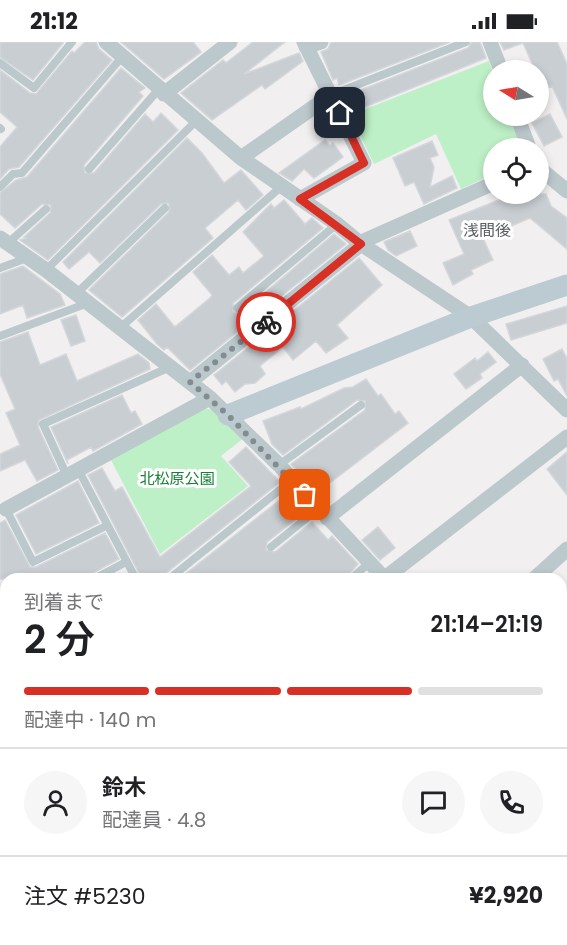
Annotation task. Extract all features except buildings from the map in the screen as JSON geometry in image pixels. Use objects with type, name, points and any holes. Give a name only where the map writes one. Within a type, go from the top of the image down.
[{"type":"street","points":[[106,42],[195,122],[241,158],[337,224],[360,243],[471,317],[567,410]]},
{"type":"street","points":[[162,92],[230,42]]},
{"type":"street","points":[[490,42],[497,60]]},
{"type":"street","points":[[300,199],[364,163],[331,95],[310,44]]},
{"type":"street","points":[[241,158],[331,95]]},
{"type":"street","points":[[549,176],[567,191]]},
{"type":"street","points":[[190,382],[360,243],[483,188]]},
{"type":"street","points":[[4,240],[121,327],[210,398],[279,465],[322,514],[380,573]]},
{"type":"street","points":[[228,415],[471,317],[567,285]]},
{"type":"street","points":[[322,514],[522,365]]},
{"type":"street","points":[[6,509],[210,398]]},
{"type":"street","points":[[393,573],[567,437]]},
{"type":"street","points":[[541,573],[567,550]]},
{"type":"lane","points":[[0,63],[34,88],[72,42]]},
{"type":"lane","points":[[331,95],[466,42]]},
{"type":"lane","points":[[0,187],[13,174],[22,172],[122,57]]},
{"type":"lane","points":[[88,169],[162,92]]},
{"type":"lane","points":[[46,270],[195,122]]},
{"type":"lane","points":[[121,327],[282,186]]},
{"type":"lane","points":[[0,336],[82,298],[165,208]]},
{"type":"lane","points":[[4,240],[46,209]]},
{"type":"lane","points":[[237,308],[337,224]]},
{"type":"lane","points":[[0,268],[28,258]]},
{"type":"lane","points":[[132,573],[43,424],[170,367]]},
{"type":"lane","points":[[279,465],[361,405]]},
{"type":"lane","points":[[177,573],[292,480]]},
{"type":"lane","points":[[6,509],[33,562],[106,526]]},
{"type":"lane","points":[[271,547],[322,514]]},
{"type":"lane","points":[[105,573],[126,562]]},
{"type":"lane","points":[[358,573],[370,562]]},
{"type":"green space","points":[[483,63],[483,126],[513,126],[517,138],[483,138],[483,179],[461,189],[436,134],[374,164],[350,115]]},
{"type":"green space","name":"北松原公園","points":[[204,408],[214,410],[245,437],[221,456],[248,486],[160,554],[111,460]]},
{"type":"way so far","points":[[266,322],[190,382],[210,398],[279,465],[305,495]]},
{"type":"district","name":"浅間後","points":[[487,230]]},
{"type":"route","points":[[266,322],[361,244],[337,224],[300,199],[364,163],[340,113]]}]
